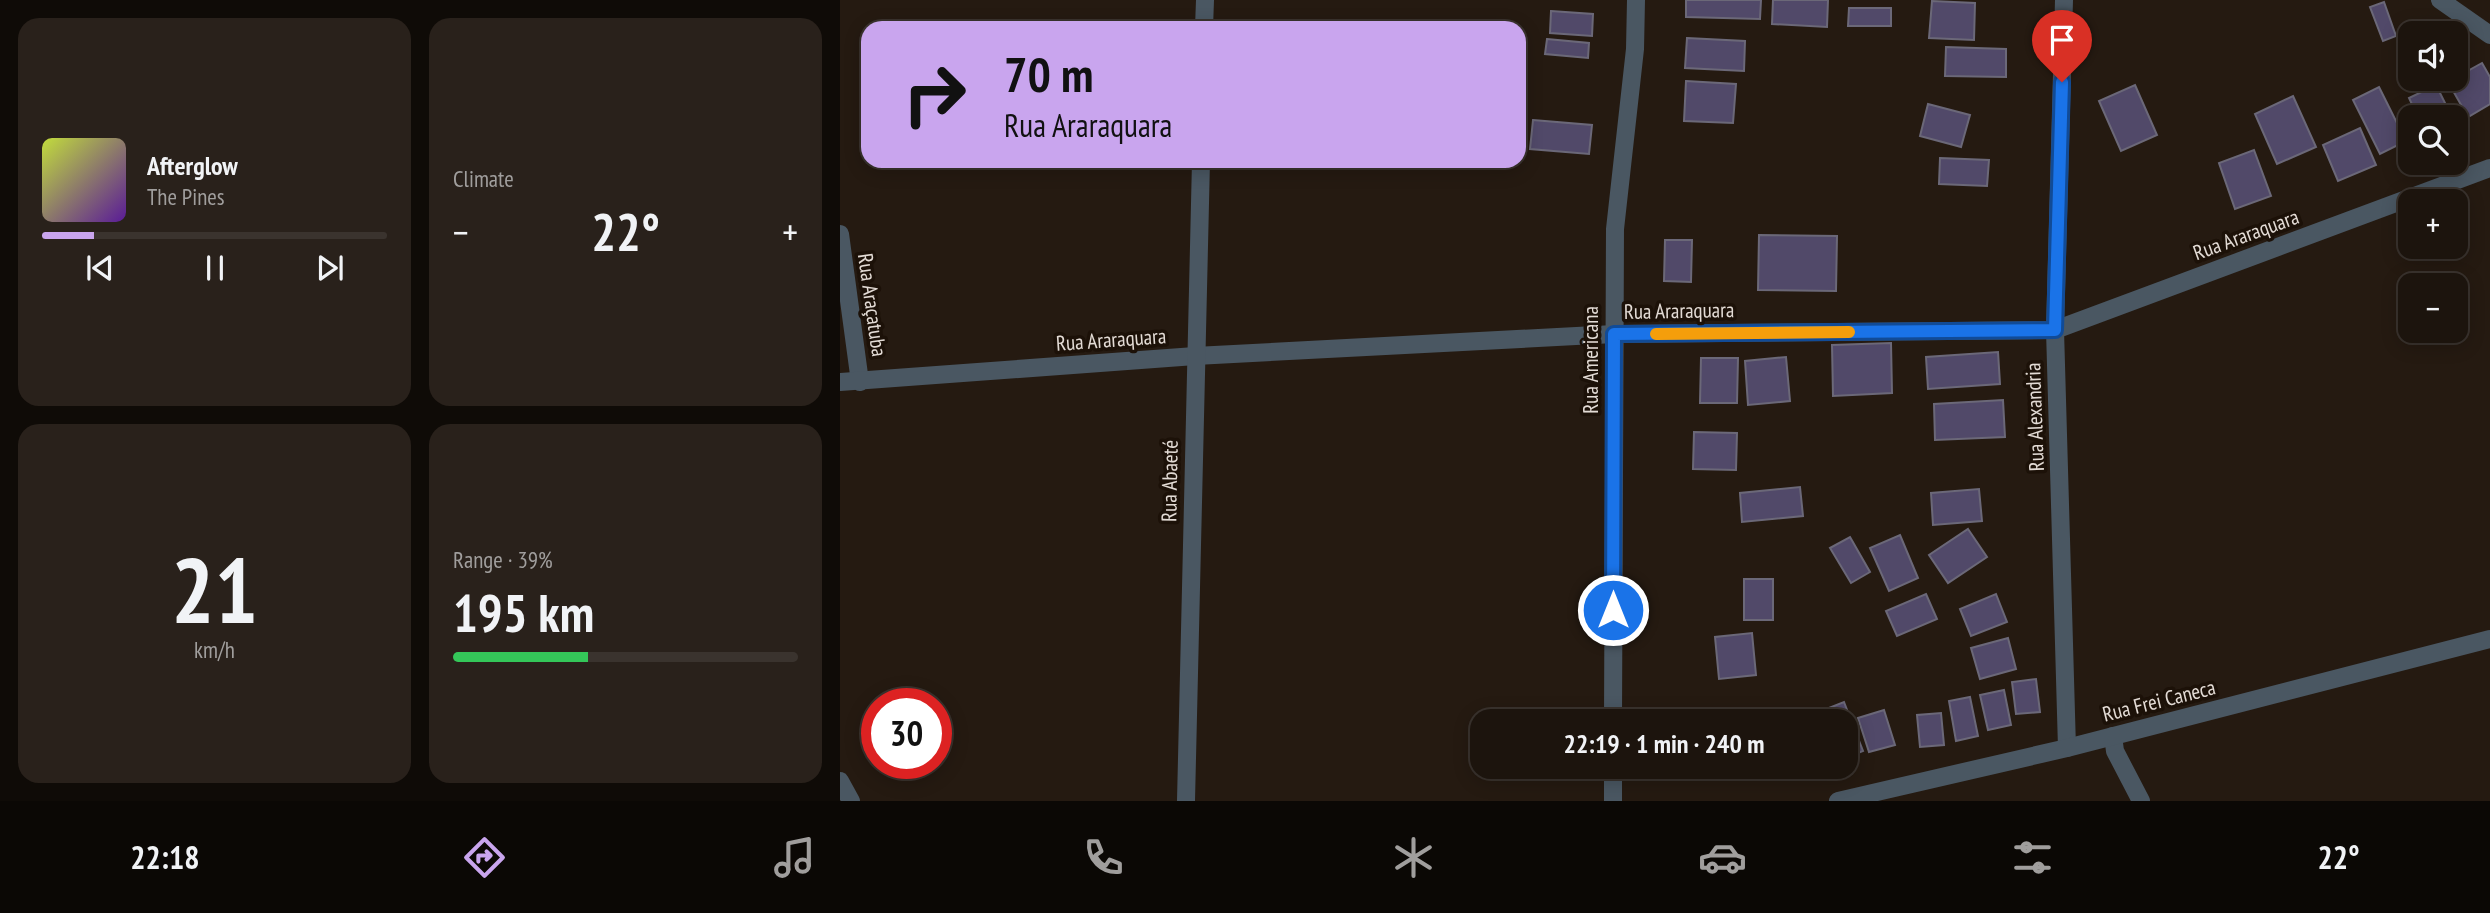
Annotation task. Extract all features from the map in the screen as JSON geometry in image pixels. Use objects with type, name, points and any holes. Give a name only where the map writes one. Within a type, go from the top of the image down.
[{"type":"street","points":[[1204,21],[1205,0]]},
{"type":"street","name":"Rua Americana","points":[[1613,709],[1615,229],[1635,49],[1636,0]]},
{"type":"street","name":"Rua Alexandria","points":[[2064,0],[2055,330],[2067,748]]},
{"type":"street","points":[[2441,0],[2490,35]]},
{"type":"street","name":"Rua Abaeté","points":[[1186,801],[1200,168]]},
{"type":"street","name":"Rua Araraquara","points":[[840,382],[1195,356],[1614,334],[2055,330],[2490,168]]},
{"type":"street","name":"Rua Araçatuba","points":[[840,234],[860,382]]},
{"type":"street","name":"Rua Frei Caneca","points":[[1838,801],[2067,748],[2490,639]]},
{"type":"street","points":[[2113,736],[2115,751],[2141,801]]},
{"type":"street","points":[[1613,779],[1613,801]]},
{"type":"street","points":[[840,781],[850,801]]},
{"type":"building","points":[[1686,0],[1761,0],[1760,19],[1686,17]]},
{"type":"building","points":[[1773,0],[1828,0],[1827,27],[1772,24]]},
{"type":"building","points":[[1932,1],[1975,3],[1974,40],[1929,38]]},
{"type":"building","points":[[2384,2],[2396,36],[2383,41],[2370,7]]},
{"type":"building","points":[[1849,8],[1891,8],[1891,26],[1848,26]]},
{"type":"building","points":[[1551,11],[1593,14],[1592,36],[1550,33]]},
{"type":"building","points":[[1687,38],[1745,41],[1744,71],[1685,68]]},
{"type":"building","points":[[1547,39],[1589,43],[1588,58],[1545,54]]},
{"type":"building","points":[[1946,47],[2006,49],[2006,77],[1945,76]]},
{"type":"building","points":[[2482,63],[2490,77],[2490,104],[2468,117],[2468,105],[2461,105],[2453,91],[2468,91],[2468,71]]},
{"type":"building","points":[[1686,81],[1736,84],[1733,123],[1684,121]]},
{"type":"building","points":[[2135,85],[2157,135],[2121,151],[2099,101]]},
{"type":"building","points":[[2379,87],[2398,125],[2398,145],[2380,154],[2353,100]]},
{"type":"building","points":[[2424,91],[2439,91],[2446,105],[2412,105],[2409,98]]},
{"type":"building","points":[[2293,96],[2316,147],[2277,164],[2255,114]]},
{"type":"building","points":[[1928,104],[1970,115],[1961,147],[1920,136]]},
{"type":"building","points":[[1533,120],[1592,125],[1589,154],[1530,149]]},
{"type":"building","points":[[2360,128],[2376,165],[2338,181],[2323,145]]},
{"type":"building","points":[[2254,150],[2271,196],[2235,209],[2219,163]]},
{"type":"building","points":[[1940,158],[1989,160],[1987,186],[1939,184]]},
{"type":"building","points":[[1759,235],[1837,236],[1836,291],[1758,290]]},
{"type":"building","points":[[1665,240],[1692,240],[1691,282],[1664,281]]},
{"type":"building","points":[[1891,343],[1892,393],[1833,396],[1832,345]]},
{"type":"building","points":[[1998,352],[2000,384],[1928,389],[1926,357]]},
{"type":"building","points":[[1786,357],[1790,401],[1748,405],[1745,361]]},
{"type":"building","points":[[1701,358],[1738,358],[1737,403],[1700,403]]},
{"type":"building","points":[[2003,400],[2005,437],[1935,440],[1934,404]]},
{"type":"building","points":[[1694,432],[1737,433],[1736,470],[1693,469]]},
{"type":"building","points":[[1800,487],[1803,516],[1742,522],[1740,493]]},
{"type":"building","points":[[1979,489],[1982,521],[1933,525],[1931,493]]},
{"type":"building","points":[[1968,529],[1987,557],[1948,583],[1929,555]]},
{"type":"building","points":[[1900,535],[1918,578],[1889,591],[1870,548]]},
{"type":"building","points":[[1850,537],[1870,572],[1851,583],[1830,548]]},
{"type":"building","points":[[1744,579],[1773,579],[1773,620],[1744,620]]},
{"type":"building","points":[[1926,594],[1937,619],[1897,636],[1886,611]]},
{"type":"building","points":[[1996,594],[2007,622],[1971,636],[1960,609]]},
{"type":"building","points":[[1752,633],[1756,675],[1719,679],[1715,637]]},
{"type":"building","points":[[2008,638],[2016,669],[1980,679],[1971,648]]},
{"type":"building","points":[[2036,679],[2040,712],[2016,714],[2012,682]]},
{"type":"building","points":[[2004,690],[2011,725],[1988,730],[1980,695]]},
{"type":"building","points":[[1970,697],[1978,736],[1956,741],[1949,701]]},
{"type":"building","points":[[1844,702],[1847,709],[1826,709]]},
{"type":"building","points":[[1884,710],[1895,745],[1869,752],[1858,718]]},
{"type":"building","points":[[1941,713],[1944,745],[1920,747],[1917,715]]},
{"type":"building","points":[[1858,738],[1863,751],[1858,753]]},
{"type":"slow traffic","points":[[1656,334],[1849,332]]},
{"type":"route","points":[[1613,610],[1614,334],[2055,330],[2062,82]]}]
